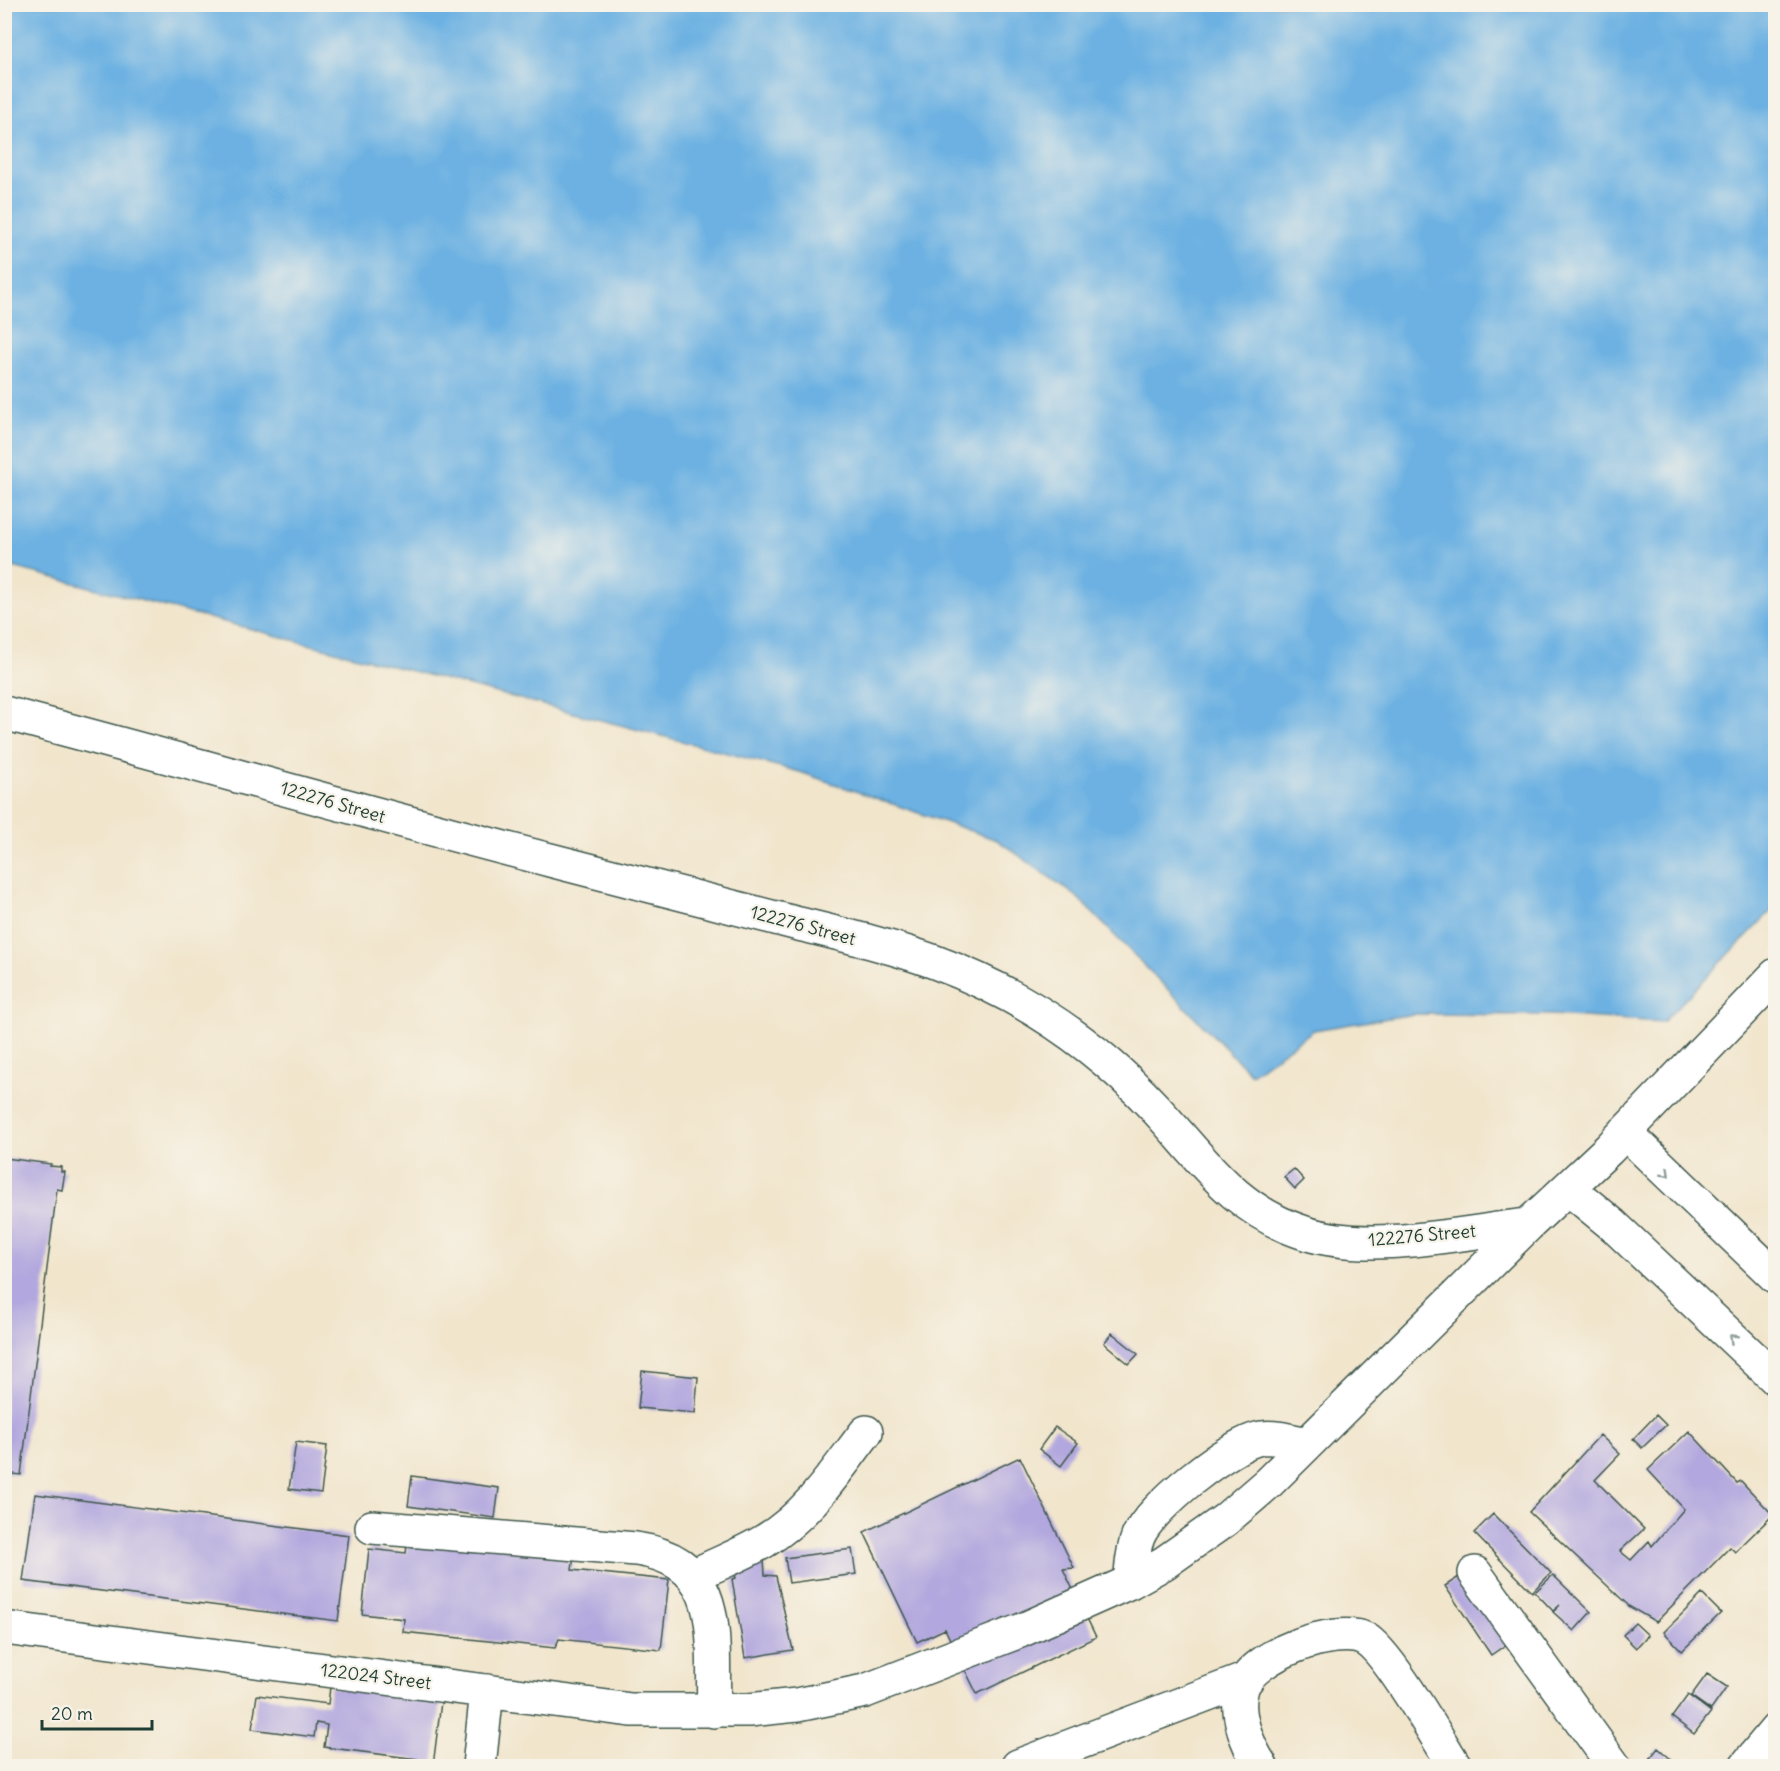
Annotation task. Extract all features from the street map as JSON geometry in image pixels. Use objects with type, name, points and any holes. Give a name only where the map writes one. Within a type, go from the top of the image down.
[{"type":"street","name":"122276 Street","points":[[4,713],[412,825],[820,929],[930,960],[971,976],[1048,1017],[1086,1044],[1153,1106],[1195,1155],[1246,1205],[1307,1233],[1352,1241],[1391,1240],[1528,1225]]},
{"type":"street","name":"122024 Street","points":[[4,1628],[631,1710],[749,1710],[796,1705],[865,1691],[1020,1631],[1130,1582],[1164,1563],[1225,1520],[1306,1444],[1625,1132],[1776,975]]},
{"type":"street","points":[[1625,1132],[1776,1276]]},
{"type":"street","points":[[1568,1188],[1613,1225],[1776,1379]]},
{"type":"street","points":[[695,1575],[765,1541],[791,1522],[816,1497],[866,1431]]},
{"type":"street","points":[[1130,1582],[1134,1549],[1147,1520],[1210,1466],[1241,1446],[1259,1438],[1275,1437],[1306,1444]]},
{"type":"street","points":[[372,1527],[655,1551],[679,1562],[695,1575],[705,1592],[709,1608],[714,1711]]},
{"type":"street","points":[[1475,1573],[1614,1767]]},
{"type":"street","points":[[1261,1767],[1249,1747],[1242,1720],[1241,1690],[1247,1678],[1256,1668],[1304,1642],[1353,1635],[1368,1641],[1392,1668],[1455,1767]]},
{"type":"street","points":[[1018,1767],[1247,1678]]},
{"type":"street","points":[[479,1767],[488,1691]]},
{"type":"street","points":[[1746,1767],[1776,1730]]},
{"type":"water","points":[[4,5],[1775,5],[1775,907],[1663,1022],[1551,1015],[1414,1014],[1314,1030],[1251,1074],[1076,896],[997,840],[800,772],[5,565]]},
{"type":"building","points":[[5,1158],[51,1164],[50,1166],[61,1167],[61,1172],[65,1172],[62,1190],[57,1189],[21,1475],[5,1473]]},
{"type":"building","points":[[1294,1169],[1304,1180],[1295,1189],[1284,1177]]},
{"type":"building","points":[[1112,1333],[1138,1354],[1129,1364],[1104,1343]]},
{"type":"building","points":[[642,1371],[698,1377],[695,1413],[638,1408]]},
{"type":"building","points":[[1656,1415],[1666,1425],[1642,1448],[1633,1439]]},
{"type":"building","points":[[1055,1427],[1078,1443],[1061,1466],[1039,1449]]},
{"type":"building","points":[[1689,1431],[1737,1483],[1741,1481],[1773,1515],[1735,1552],[1730,1547],[1656,1622],[1630,1607],[1529,1512],[1600,1435],[1620,1454],[1595,1480],[1644,1529],[1620,1551],[1631,1560],[1649,1541],[1652,1546],[1684,1509],[1648,1470]]},
{"type":"building","points":[[296,1442],[327,1446],[321,1493],[289,1489]]},
{"type":"building","points":[[1020,1457],[1074,1568],[1063,1569],[1096,1637],[977,1694],[945,1629],[917,1642],[864,1532]]},
{"type":"building","points":[[412,1476],[499,1488],[495,1518],[408,1506]]},
{"type":"building","points":[[35,1494],[349,1535],[338,1621],[23,1581]]},
{"type":"building","points":[[1493,1514],[1551,1573],[1532,1592],[1474,1533]]},
{"type":"building","points":[[408,1537],[574,1555],[572,1570],[669,1580],[661,1650],[559,1639],[555,1648],[403,1632],[404,1619],[362,1614],[369,1549],[406,1553]]},
{"type":"building","points":[[852,1549],[856,1574],[789,1583],[785,1558]]},
{"type":"building","points":[[764,1559],[765,1575],[776,1576],[793,1650],[745,1658],[732,1579],[736,1578],[732,1565]]},
{"type":"building","points":[[1468,1571],[1514,1639],[1491,1655],[1445,1586]]},
{"type":"building","points":[[1553,1575],[1591,1612],[1574,1631],[1553,1612],[1560,1605],[1553,1611],[1535,1592]]},
{"type":"building","points":[[1702,1594],[1721,1613],[1682,1651],[1664,1632]]},
{"type":"building","points":[[1635,1623],[1648,1635],[1636,1648],[1623,1635]]},
{"type":"building","points":[[1707,1674],[1727,1687],[1711,1710],[1691,1696]]},
{"type":"building","points":[[330,1687],[441,1702],[433,1766],[416,1765],[417,1759],[324,1747],[327,1725],[316,1723],[314,1737],[252,1729],[257,1695],[328,1704]]},
{"type":"building","points":[[1688,1695],[1711,1712],[1694,1734],[1672,1717]]},
{"type":"building","points":[[1658,1748],[1672,1760],[1666,1766],[1653,1766],[1647,1762]]}]
